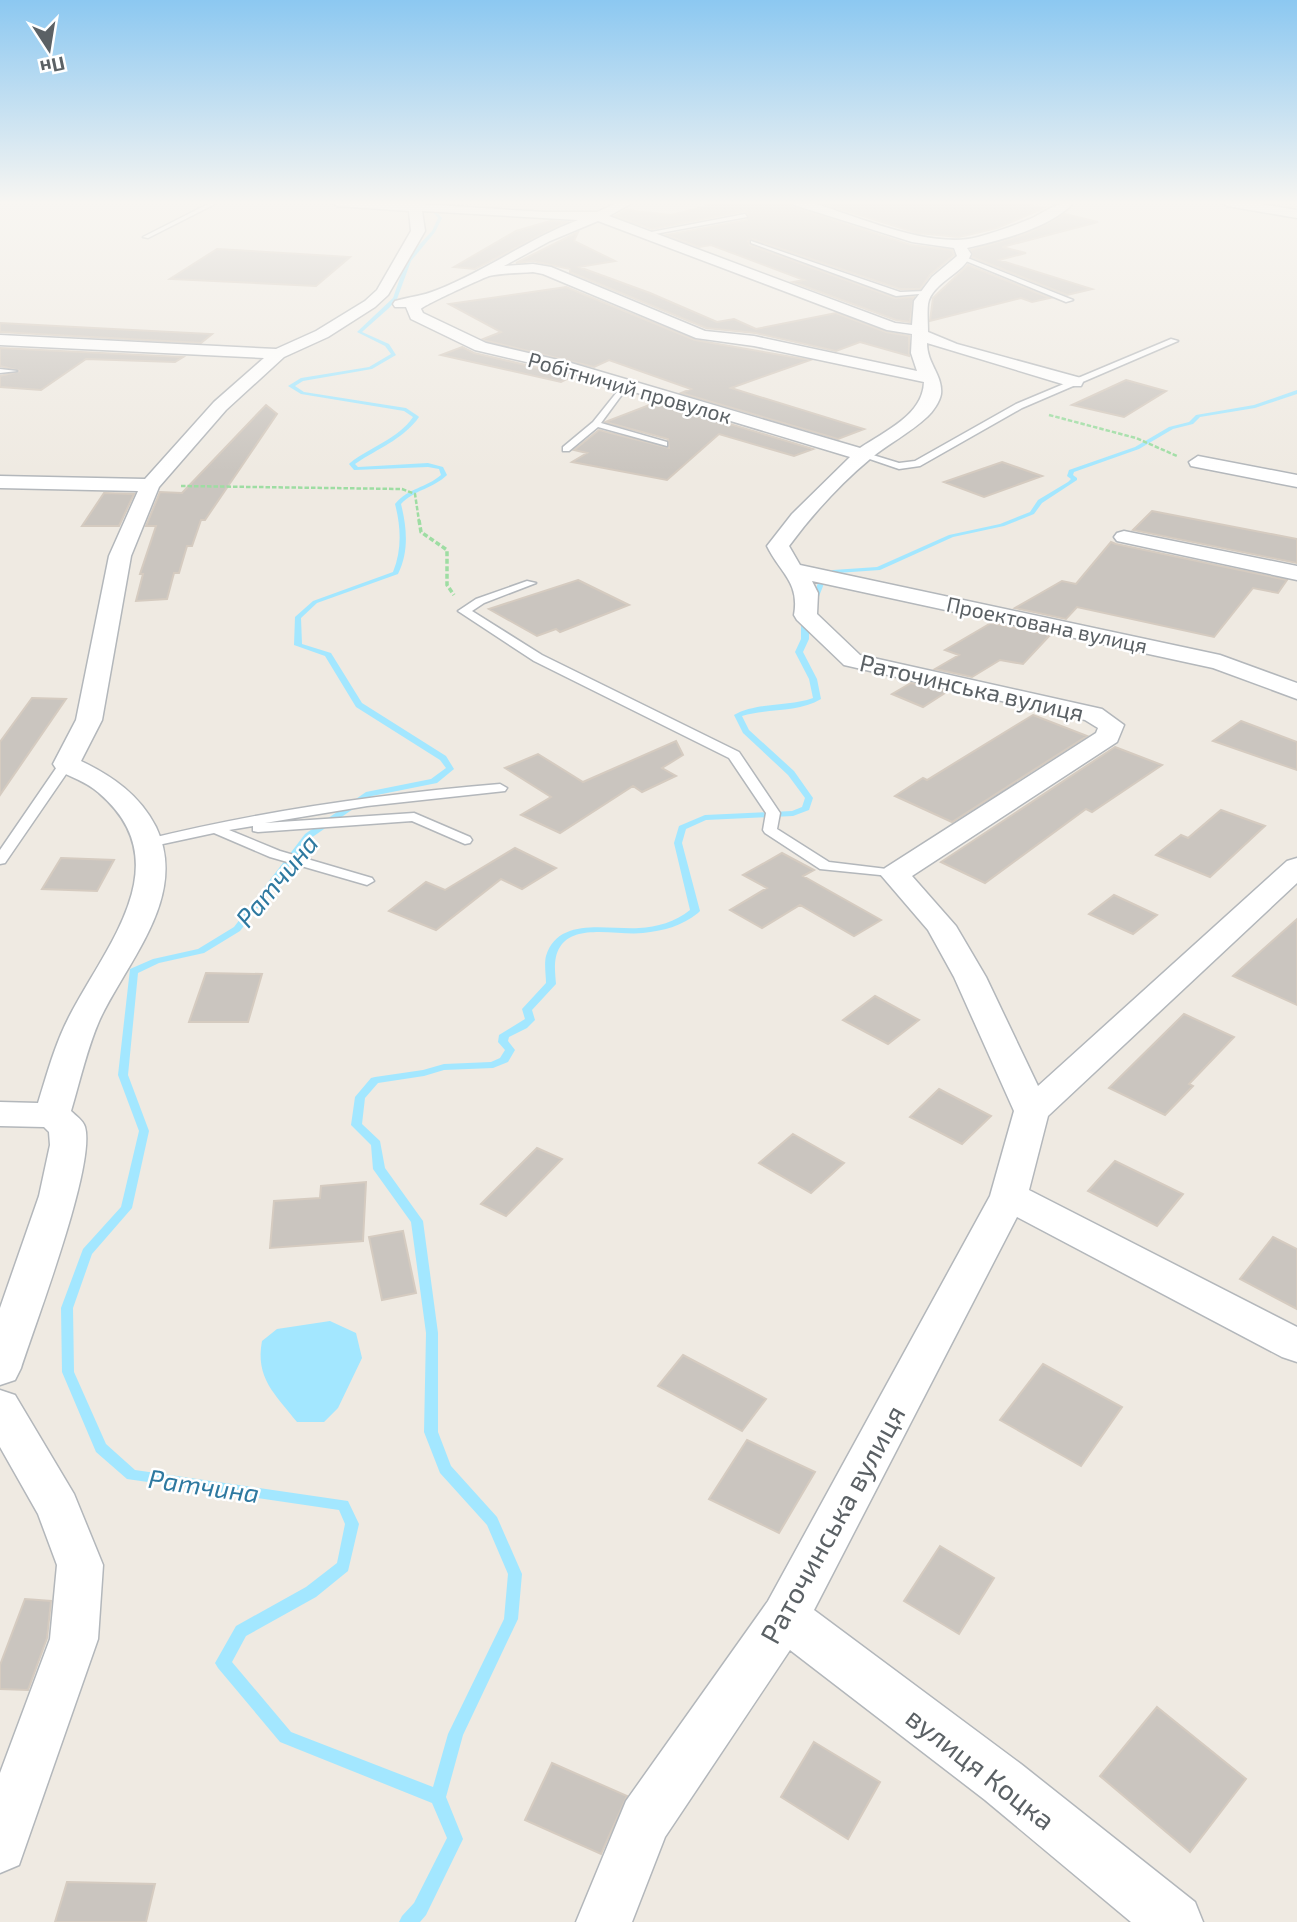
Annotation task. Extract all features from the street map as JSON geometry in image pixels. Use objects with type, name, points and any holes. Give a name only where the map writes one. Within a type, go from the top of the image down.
[{"type":"street","points":[[376,305],[383,292]]},
{"type":"street","points":[[52,1115],[84,1020],[131,937],[148,898],[154,870],[149,843],[132,808],[106,785],[66,764],[89,720],[120,556],[150,485],[220,406],[278,354],[376,305],[419,302],[443,292]]},
{"type":"street","points":[[598,292],[702,335],[754,341],[932,379]]},
{"type":"street","points":[[798,292],[892,327],[921,332],[951,347],[1075,382]]},
{"type":"street","points":[[926,293],[920,309],[919,353],[925,372],[932,379]]},
{"type":"street","name":"Робітничий провулок","points":[[419,302],[414,308],[416,316],[481,347],[565,366],[863,455]]},
{"type":"street","points":[[0,340],[278,354]]},
{"type":"street","name":"Раточинська вулиця","points":[[895,874],[1108,737],[1111,725],[1093,714],[852,660],[805,615],[808,606],[807,586],[782,558],[778,546],[785,534],[863,455],[923,412],[932,396],[932,379]]},
{"type":"street","points":[[1198,462],[1297,481]]},
{"type":"street","points":[[0,482],[150,485]]},
{"type":"street","points":[[1124,537],[1297,573]]},
{"type":"street","name":"Проектована вулиця","points":[[793,570],[1220,662],[1297,692]]},
{"type":"street","points":[[895,874],[941,926],[953,946],[1032,1111],[1297,867]]},
{"type":"street","name":"Раточинська вулиця","points":[[604,1922],[645,1820],[785,1617],[1009,1196],[1032,1111]]},
{"type":"street","points":[[0,1114],[52,1115],[68,1127],[68,1145],[58,1196],[0,1368]]},
{"type":"street","points":[[1009,1196],[1297,1346]]},
{"type":"street","points":[[0,1407],[58,1508],[80,1565],[74,1639],[0,1846]]},
{"type":"street","name":"вулиця Коцка","points":[[785,1617],[1003,1783],[1175,1922]]},
{"type":"lane","points":[[893,292],[926,293]]},
{"type":"lane","points":[[1050,292],[1069,300]]},
{"type":"lane","points":[[863,455],[899,467],[909,466],[1018,406],[1174,341]]},
{"type":"lane","points":[[0,371],[13,371]]},
{"type":"lane","points":[[566,449],[596,425],[625,385]]},
{"type":"lane","points":[[596,425],[664,444]]},
{"type":"lane","points":[[531,583],[480,601],[464,611],[538,658],[734,755],[773,813],[771,830],[788,844],[825,866],[895,874]]},
{"type":"lane","points":[[0,860],[66,764]]},
{"type":"lane","points":[[149,843],[332,806],[500,788]]},
{"type":"lane","points":[[196,833],[414,817],[465,840]]},
{"type":"lane","points":[[219,831],[275,854],[367,881]]},
{"type":"path","points":[[1018,406],[1136,438],[1168,450]]},
{"type":"path","points":[[150,485],[402,489],[415,494],[421,532],[447,550],[447,585],[464,611]]},
{"type":"water","points":[[330,1321],[356,1333],[362,1358],[338,1408],[324,1422],[297,1422],[274,1394],[264,1376],[261,1365],[262,1341],[277,1329]]},
{"type":"building","points":[[534,292],[577,292],[695,340],[810,360],[731,388],[864,429],[838,439],[681,393],[691,389],[609,360],[594,367],[487,341],[483,339],[501,332],[449,304]]},
{"type":"building","points":[[618,292],[646,292],[717,322],[734,319],[756,329],[836,313],[886,332],[909,336],[909,356],[860,342],[836,351],[755,333],[706,328]]},
{"type":"building","points":[[819,292],[878,292],[895,298],[914,297],[910,322],[896,320]]},
{"type":"building","points":[[940,292],[1034,292],[1050,298],[1032,302],[1021,298],[930,321],[933,298]]},
{"type":"building","points":[[1059,292],[1081,292],[1067,295]]},
{"type":"building","points":[[0,323],[212,334],[201,343],[0,332]]},
{"type":"building","points":[[462,347],[474,353],[573,376],[561,382],[441,355]]},
{"type":"building","points":[[0,348],[183,357],[175,362],[86,359],[41,390],[0,387],[0,376],[20,371],[0,366]]},
{"type":"building","points":[[1126,380],[1166,391],[1124,417],[1072,405]]},
{"type":"building","points":[[657,402],[813,449],[794,456],[719,434],[667,480],[572,462],[587,453],[574,450],[599,430],[669,448],[668,439],[605,422]]},
{"type":"building","points":[[266,405],[277,414],[205,520],[201,520],[192,546],[187,546],[179,573],[174,573],[167,599],[136,601],[143,574],[140,574],[156,526],[146,526],[160,492],[182,493]]},
{"type":"building","points":[[1002,462],[1042,476],[984,497],[944,482]]},
{"type":"building","points":[[104,493],[134,494],[119,526],[82,526]]},
{"type":"building","points":[[1152,511],[1297,539],[1297,563],[1133,530]]},
{"type":"building","points":[[1111,542],[1287,580],[1278,593],[1253,588],[1214,637],[1077,607],[1066,619],[1015,608],[1062,581],[1076,584]]},
{"type":"building","points":[[578,580],[629,605],[560,632],[556,629],[537,636],[489,609]]},
{"type":"building","points":[[991,623],[1050,635],[1023,664],[1000,660],[972,677],[935,669],[959,655],[945,650]]},
{"type":"building","points":[[911,683],[948,691],[923,707],[892,694]]},
{"type":"building","points":[[32,698],[66,699],[0,795],[0,742]]},
{"type":"building","points":[[1033,715],[1087,736],[952,822],[895,796],[923,778],[927,780]]},
{"type":"building","points":[[1241,721],[1297,742],[1297,770],[1213,741]]},
{"type":"building","points":[[676,741],[683,755],[662,768],[676,776],[642,792],[633,786],[560,833],[521,815],[551,797],[505,768],[538,754],[583,782]]},
{"type":"building","points":[[1115,747],[1162,765],[1092,812],[1086,809],[985,883],[941,862]]},
{"type":"building","points":[[1221,810],[1265,826],[1210,877],[1156,855],[1181,835],[1188,838]]},
{"type":"building","points":[[515,848],[556,868],[522,889],[501,879],[436,930],[389,911],[426,882],[445,890]]},
{"type":"building","points":[[782,853],[814,870],[803,876],[881,920],[854,936],[800,905],[762,928],[730,910],[767,888],[743,875]]},
{"type":"building","points":[[61,858],[114,860],[97,891],[42,889]]},
{"type":"building","points":[[1114,895],[1157,915],[1133,934],[1089,914]]},
{"type":"building","points":[[1297,919],[1297,1005],[1233,976]]},
{"type":"building","points":[[206,973],[262,974],[248,1022],[189,1022]]},
{"type":"building","points":[[875,996],[919,1020],[888,1044],[843,1020]]},
{"type":"building","points":[[1184,1014],[1234,1037],[1189,1084],[1193,1086],[1165,1115],[1109,1088]]},
{"type":"building","points":[[939,1089],[991,1116],[962,1144],[910,1117]]},
{"type":"building","points":[[793,1134],[844,1163],[811,1193],[759,1163]]},
{"type":"building","points":[[537,1148],[562,1159],[506,1216],[481,1204]]},
{"type":"building","points":[[1115,1161],[1183,1194],[1157,1226],[1088,1191]]},
{"type":"building","points":[[366,1182],[363,1241],[270,1248],[274,1201],[320,1198],[321,1186]]},
{"type":"building","points":[[403,1231],[416,1293],[382,1300],[369,1237]]},
{"type":"building","points":[[1273,1237],[1297,1249],[1297,1309],[1240,1279]]},
{"type":"building","points":[[683,1355],[766,1399],[742,1431],[658,1386]]},
{"type":"building","points":[[1043,1364],[1122,1407],[1081,1466],[1000,1420]]},
{"type":"building","points":[[747,1440],[815,1472],[779,1533],[709,1499]]},
{"type":"building","points":[[940,1546],[994,1578],[959,1634],[904,1601]]},
{"type":"building","points":[[25,1599],[51,1601],[47,1638],[28,1690],[0,1689],[0,1665]]},
{"type":"building","points":[[1157,1707],[1246,1779],[1190,1852],[1100,1776]]},
{"type":"building","points":[[814,1742],[880,1782],[848,1839],[781,1797]]},
{"type":"building","points":[[552,1763],[627,1796],[601,1854],[525,1820]]},
{"type":"building","points":[[67,1882],[155,1884],[146,1922],[55,1922]]},
{"type":"waterway","name":"Ратчина","points":[[398,292],[387,307],[359,332],[387,345],[394,354],[370,368],[301,380],[291,386],[303,393],[406,410],[416,417],[405,430],[352,464],[356,469],[428,465],[441,468],[444,475],[432,484],[409,494],[398,504],[403,539],[396,573],[315,602],[298,617],[298,645],[328,655],[359,705],[443,758],[450,769],[434,781],[369,794],[308,836],[237,929],[201,951],[156,961],[133,971],[123,1075],[144,1131],[126,1208],[87,1252],[67,1308],[68,1372],[101,1448],[132,1475],[343,1505],[352,1524],[343,1566],[311,1592],[241,1631],[223,1663],[286,1737],[438,1797]]},
{"type":"waterway","points":[[814,603],[822,580],[835,571],[878,569],[951,536],[1002,525],[1032,513],[1045,497],[1075,479],[1070,476],[1071,471],[1137,448],[1171,428],[1191,423],[1198,416],[1255,406],[1297,392]]},
{"type":"waterway","points":[[438,1797],[456,1734],[511,1619],[515,1574],[492,1521],[445,1469],[431,1432],[432,1333],[417,1221],[379,1169],[376,1144],[356,1125],[360,1097],[375,1080],[424,1073],[444,1067],[493,1065],[504,1060],[510,1050],[503,1042],[504,1035],[530,1020],[527,1009],[551,984],[551,956],[556,944],[565,936],[588,930],[654,929],[676,923],[695,911],[678,843],[682,828],[705,818],[793,813],[806,808],[809,798],[791,773],[746,731],[738,715],[817,699],[813,679],[799,652],[805,639],[805,626]]},
{"type":"waterway","name":"Ратчина","points":[[408,1922],[420,1909],[455,1839],[438,1797]]}]
